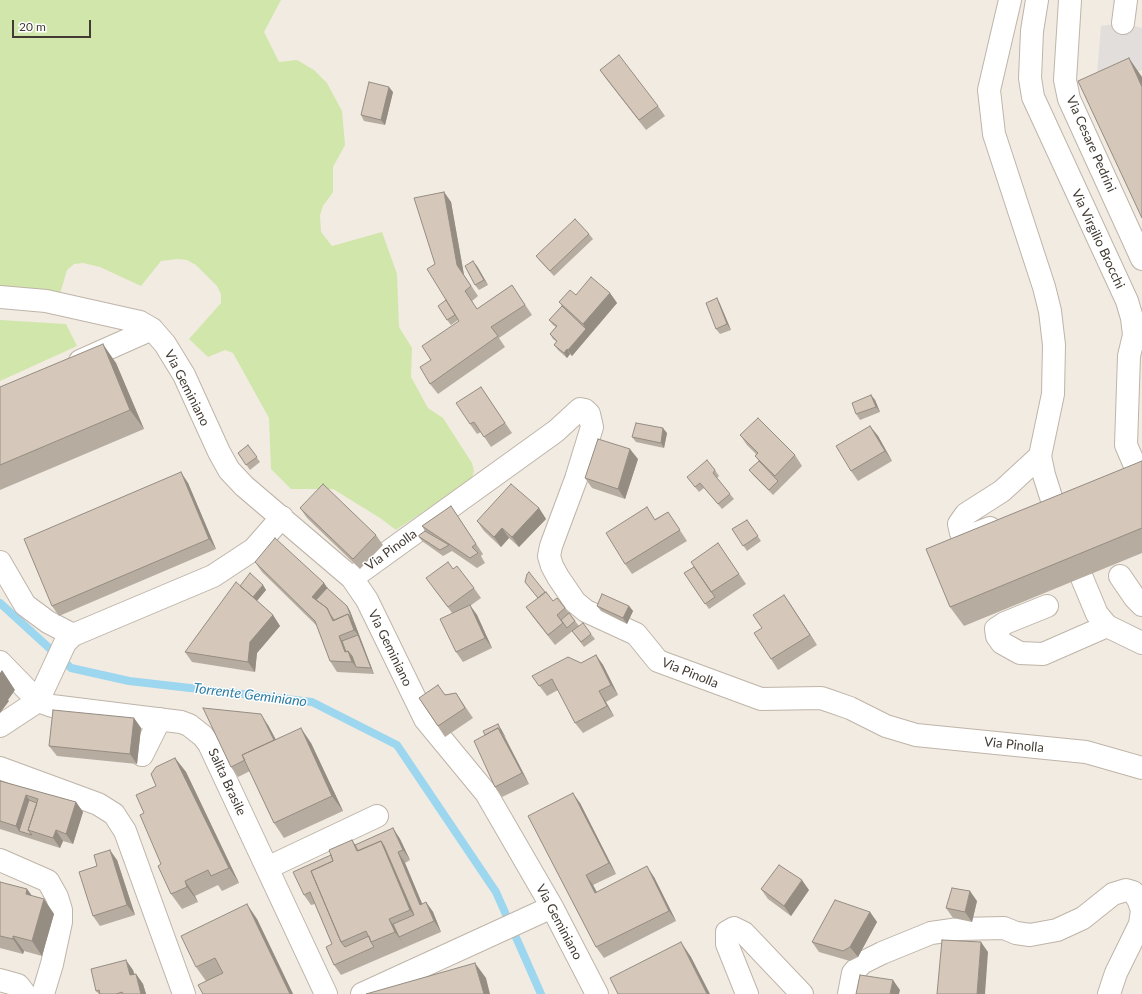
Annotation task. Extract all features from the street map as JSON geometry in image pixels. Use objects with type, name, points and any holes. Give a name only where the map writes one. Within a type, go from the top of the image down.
[{"type":"street","points":[[1010,0],[989,90],[994,134],[1044,287],[1050,312],[1054,345],[1053,388],[1040,456],[1044,475],[1058,519]]},
{"type":"street","name":"Via Virgilio Brocchi","points":[[1037,0],[1032,31],[1030,78],[1034,97],[1127,301],[1132,318],[1134,335],[1129,356],[1126,445],[1142,482]]},
{"type":"street","name":"Via Cesare Pedrini","points":[[1070,0],[1065,80],[1069,99],[1142,259]]},
{"type":"street","points":[[1124,23],[1126,0]]},
{"type":"street","name":"Via Geminiano","points":[[0,298],[53,302],[135,320],[152,329],[165,344],[184,375],[219,452],[229,470],[244,486],[352,578],[367,600],[425,719],[486,793],[552,906],[596,994]]},
{"type":"street","points":[[65,368],[152,329]]},
{"type":"street","name":"Via Pinolla","points":[[352,578],[556,431],[580,409],[585,410],[589,414],[592,427],[576,479],[551,546],[549,556],[558,577],[575,602],[598,618],[636,634],[658,661],[761,699],[821,698],[850,708],[886,726],[916,735],[1086,752],[1142,768]]},
{"type":"street","points":[[1011,518],[976,534],[967,536],[961,533],[960,524],[966,514],[1002,491],[1040,456]]},
{"type":"street","points":[[0,726],[40,696],[69,639],[214,576],[254,549],[282,517]]},
{"type":"street","points":[[0,562],[25,605],[69,639]]},
{"type":"street","points":[[1120,576],[1135,598],[1142,605]]},
{"type":"street","points":[[1082,578],[1097,614],[1107,626],[1142,644]]},
{"type":"street","points":[[1047,606],[1005,623],[996,629],[997,636],[1002,643],[1020,653],[1042,654],[1107,626]]},
{"type":"street","points":[[0,662],[40,696]]},
{"type":"street","name":"Salita Brasile","points":[[40,696],[52,706],[181,722],[189,725],[203,736],[209,744],[326,994]]},
{"type":"street","points":[[142,755],[160,719]]},
{"type":"street","points":[[0,768],[98,804],[114,814],[125,832],[184,994]]},
{"type":"street","points":[[267,868],[377,816]]},
{"type":"street","points":[[0,860],[48,881],[57,897],[61,910],[61,922],[52,964],[43,994]]},
{"type":"street","points":[[849,994],[853,973],[862,963],[931,933],[982,927],[1004,928],[1016,933],[1030,936],[1057,930],[1083,918],[1113,894],[1126,890],[1133,892],[1138,899],[1142,910],[1140,924],[1108,994]]},
{"type":"street","points":[[362,994],[552,906]]},
{"type":"street","points":[[747,994],[727,944],[727,932],[734,928],[744,933],[802,994]]},
{"type":"street","points":[[0,980],[18,985],[25,994]]},
{"type":"green space","points":[[0,0],[281,0],[264,32],[279,62],[297,60],[314,70],[327,83],[342,111],[345,145],[333,167],[333,192],[323,206],[320,215],[321,232],[332,246],[382,232],[397,274],[399,327],[412,348],[411,377],[428,408],[443,418],[472,463],[474,471],[471,480],[396,530],[380,518],[333,489],[291,489],[271,469],[269,418],[233,353],[225,350],[208,357],[189,339],[221,303],[221,294],[217,286],[196,265],[187,260],[178,259],[161,261],[141,286],[100,267],[83,263],[74,264],[67,270],[59,297],[0,289]]},
{"type":"green space","points":[[0,320],[66,324],[77,346],[0,381]]},
{"type":"shaded area","points":[[1123,23],[1142,28],[1142,70],[1096,86],[1101,26]]},
{"type":"building","points":[[619,55],[658,106],[639,120],[600,70]]},
{"type":"building","points":[[1129,58],[1142,87],[1142,218],[1078,81]]},
{"type":"building","points":[[369,82],[389,87],[381,120],[361,115]]},
{"type":"building","points":[[444,192],[457,265],[471,286],[465,291],[477,309],[512,285],[525,305],[491,327],[498,336],[430,384],[420,367],[431,360],[422,346],[459,321],[427,269],[435,264],[414,198]]},
{"type":"building","points":[[575,219],[589,234],[550,271],[536,256]]},
{"type":"building","points":[[473,261],[484,280],[475,285],[465,266]]},
{"type":"building","points":[[591,277],[610,293],[583,324],[559,302],[570,290],[576,295]]},
{"type":"building","points":[[717,298],[727,324],[716,329],[706,303]]},
{"type":"building","points":[[446,300],[455,315],[447,320],[438,306]]},
{"type":"building","points":[[562,306],[586,329],[564,353],[554,345],[557,341],[550,334],[557,326],[549,320]]},
{"type":"building","points":[[103,344],[130,410],[0,465],[0,387]]},
{"type":"building","points":[[481,387],[505,423],[484,437],[474,422],[470,424],[456,403]]},
{"type":"building","points":[[871,395],[876,407],[856,414],[852,403]]},
{"type":"building","points":[[758,418],[795,455],[775,476],[755,456],[758,453],[740,435]]},
{"type":"building","points":[[636,423],[663,428],[661,443],[632,437]]},
{"type":"building","points":[[870,426],[885,451],[851,471],[836,446]]},
{"type":"building","points":[[598,439],[630,449],[618,489],[585,478]]},
{"type":"building","points":[[248,445],[257,457],[246,465],[238,453]]},
{"type":"building","points":[[707,460],[715,470],[713,473],[730,494],[718,504],[700,483],[695,487],[687,477]]},
{"type":"building","points":[[759,461],[778,481],[769,490],[749,470]]},
{"type":"building","points":[[1142,461],[1142,528],[950,607],[926,549]]},
{"type":"building","points":[[181,472],[209,539],[52,606],[24,539]]},
{"type":"building","points":[[323,484],[376,535],[353,559],[300,508]]},
{"type":"building","points":[[511,484],[539,508],[512,537],[502,528],[494,537],[477,521]]},
{"type":"building","points":[[451,506],[476,544],[472,547],[478,553],[470,558],[422,526]]},
{"type":"building","points":[[647,507],[655,520],[668,512],[680,530],[625,564],[606,533]]},
{"type":"building","points":[[747,520],[758,536],[743,546],[732,529]]},
{"type":"building","points":[[425,531],[449,545],[440,550],[418,536]]},
{"type":"building","points":[[275,538],[324,583],[312,597],[327,608],[333,621],[348,614],[354,630],[339,636],[345,652],[348,651],[352,662],[330,661],[315,621],[255,562]]},
{"type":"building","points":[[718,543],[739,574],[711,592],[691,562]]},
{"type":"building","points":[[448,562],[453,569],[457,566],[474,588],[448,607],[426,578]]},
{"type":"building","points":[[694,567],[715,597],[705,604],[684,573]]},
{"type":"building","points":[[529,572],[545,592],[538,598],[525,582]]},
{"type":"building","points":[[250,573],[263,585],[253,597],[240,586]]},
{"type":"building","points":[[236,582],[273,615],[250,642],[248,662],[185,652]]},
{"type":"building","points":[[327,588],[347,606],[352,619],[348,614],[334,620],[327,608],[316,600]]},
{"type":"building","points":[[546,592],[553,601],[557,598],[565,608],[557,615],[563,623],[548,635],[526,607]]},
{"type":"building","points":[[602,594],[629,606],[623,618],[597,606]]},
{"type":"building","points":[[784,595],[810,635],[771,659],[754,633],[762,628],[753,615]]},
{"type":"building","points":[[470,605],[485,638],[456,652],[440,619]]},
{"type":"building","points":[[569,613],[575,621],[567,628],[561,620]]},
{"type":"building","points":[[583,623],[591,634],[581,642],[572,631]]},
{"type":"building","points":[[358,635],[371,668],[356,667],[352,656],[348,651],[346,652],[342,641]]},
{"type":"building","points":[[596,655],[611,685],[599,691],[607,706],[575,723],[552,679],[539,686],[532,676],[568,657],[581,663]]},
{"type":"building","points":[[438,685],[445,695],[456,693],[465,708],[438,726],[419,698]]},
{"type":"building","points":[[203,708],[261,714],[274,740],[242,755],[245,760],[231,767]]},
{"type":"building","points":[[53,710],[134,718],[130,754],[49,746]]},
{"type":"building","points":[[498,724],[502,733],[498,728],[485,735],[483,731]]},
{"type":"building","points":[[301,728],[332,796],[274,823],[242,755]]},
{"type":"building","points":[[498,728],[522,773],[495,787],[474,741]]},
{"type":"building","points":[[175,758],[229,868],[211,876],[208,870],[185,881],[187,887],[171,894],[158,866],[161,864],[140,815],[144,813],[136,795],[156,786],[151,774],[156,767]]},
{"type":"building","points":[[0,781],[76,802],[66,834],[56,830],[53,838],[28,830],[38,799],[26,795],[16,826],[0,821]]},
{"type":"building","points":[[573,793],[609,863],[586,875],[595,893],[647,866],[669,911],[596,947],[528,816]]},
{"type":"building","points":[[29,800],[37,803],[28,830],[32,835],[19,831]]},
{"type":"building","points":[[393,828],[403,850],[398,852],[420,905],[426,902],[434,921],[399,937],[393,924],[414,915],[384,846],[381,841],[358,851],[355,845]]},
{"type":"building","points":[[352,840],[357,851],[381,841],[410,910],[389,919],[395,932],[371,942],[366,931],[341,942],[311,871],[333,861],[329,850]]},
{"type":"building","points":[[110,850],[127,905],[93,916],[79,872],[97,866],[94,855]]},
{"type":"building","points":[[331,855],[333,861],[311,871],[341,942],[345,947],[369,936],[374,947],[334,965],[326,947],[332,944],[310,892],[304,895],[293,872]]},
{"type":"building","points":[[779,865],[802,880],[784,906],[761,889]]},
{"type":"building","points":[[0,882],[27,889],[26,894],[44,899],[32,941],[13,936],[13,939],[0,936]]},
{"type":"building","points":[[952,888],[970,891],[965,912],[946,908]]},
{"type":"building","points":[[835,900],[870,912],[850,947],[843,951],[812,942]]},
{"type":"building","points":[[247,904],[290,994],[203,994],[198,985],[223,973],[215,958],[196,967],[181,936]]},
{"type":"building","points":[[942,940],[981,942],[977,994],[937,994]]},
{"type":"building","points":[[681,942],[707,994],[618,994],[610,978]]},
{"type":"building","points":[[126,960],[130,975],[136,974],[141,994],[123,994],[122,992],[116,994],[100,994],[99,990],[96,991],[91,969]]},
{"type":"building","points":[[475,963],[484,994],[366,994]]},
{"type":"building","points":[[860,975],[893,980],[890,994],[856,994]]},
{"type":"waterway","name":"Torrente Geminiano","points":[[0,603],[71,668],[129,681],[312,702],[397,745],[496,892],[541,994]]}]
